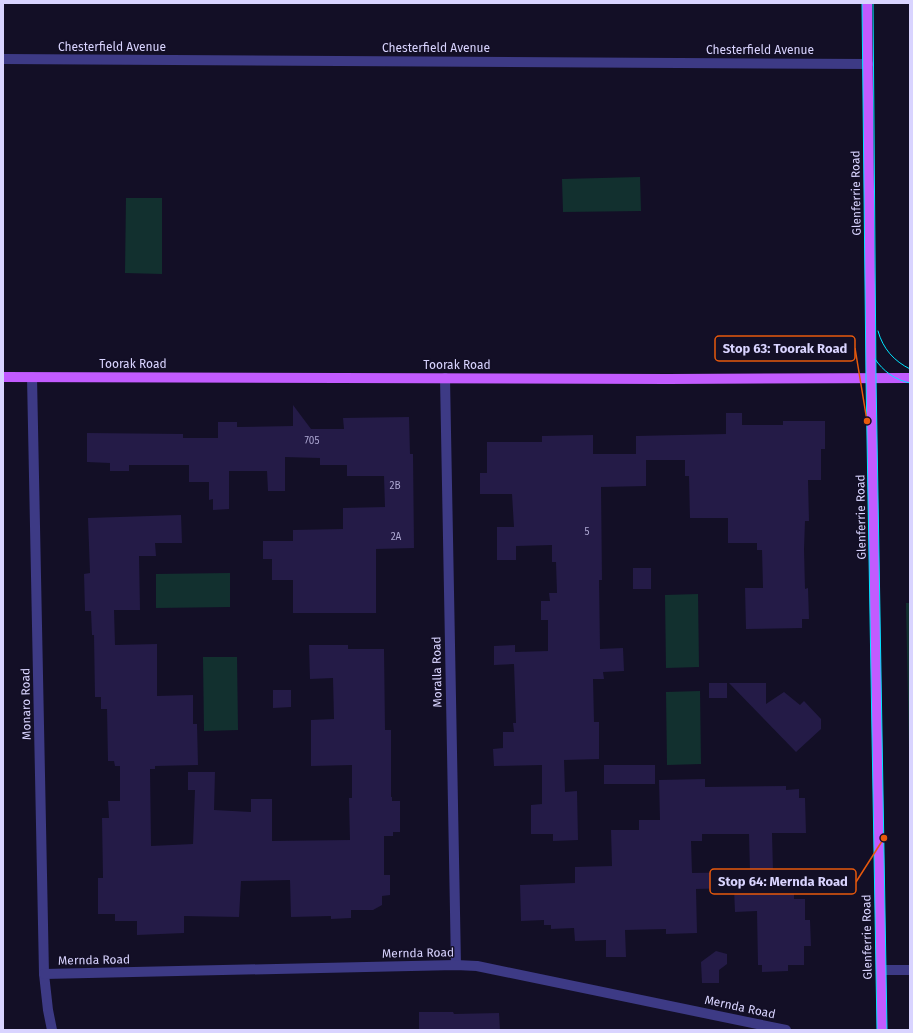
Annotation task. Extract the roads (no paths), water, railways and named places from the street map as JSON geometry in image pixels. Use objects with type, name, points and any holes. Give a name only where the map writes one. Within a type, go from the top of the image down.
[{"type":"main road","name":"Glenferrie Road","points":[[868,3],[871,378],[882,1030]]},
{"type":"main road","name":"Toorak Road","points":[[3,377],[910,378]]},
{"type":"street","name":"Chesterfield Avenue","points":[[3,59],[868,64]]},
{"type":"street","name":"Monaro Road","points":[[32,377],[44,974],[52,1030]]},
{"type":"street","name":"Moralla Road","points":[[445,378],[456,965]]},
{"type":"street","name":"Mernda Road","points":[[44,974],[456,965],[477,966],[786,1030]]},
{"type":"street","points":[[881,970],[910,970]]},
{"type":"tram line","points":[[862,3],[866,378],[877,1030]]},
{"type":"tram line","points":[[873,3],[876,378],[887,1030]]},
{"type":"tram line","points":[[878,331],[886,349],[890,354],[910,369]]},
{"type":"tram line","points":[[875,359],[890,374],[899,380],[910,383]]},
{"type":"place","name":"Stop 63: Toorak Road","points":[[867,421]]},
{"type":"place","name":"Stop 64: Mernda Road","points":[[884,838]]}]
